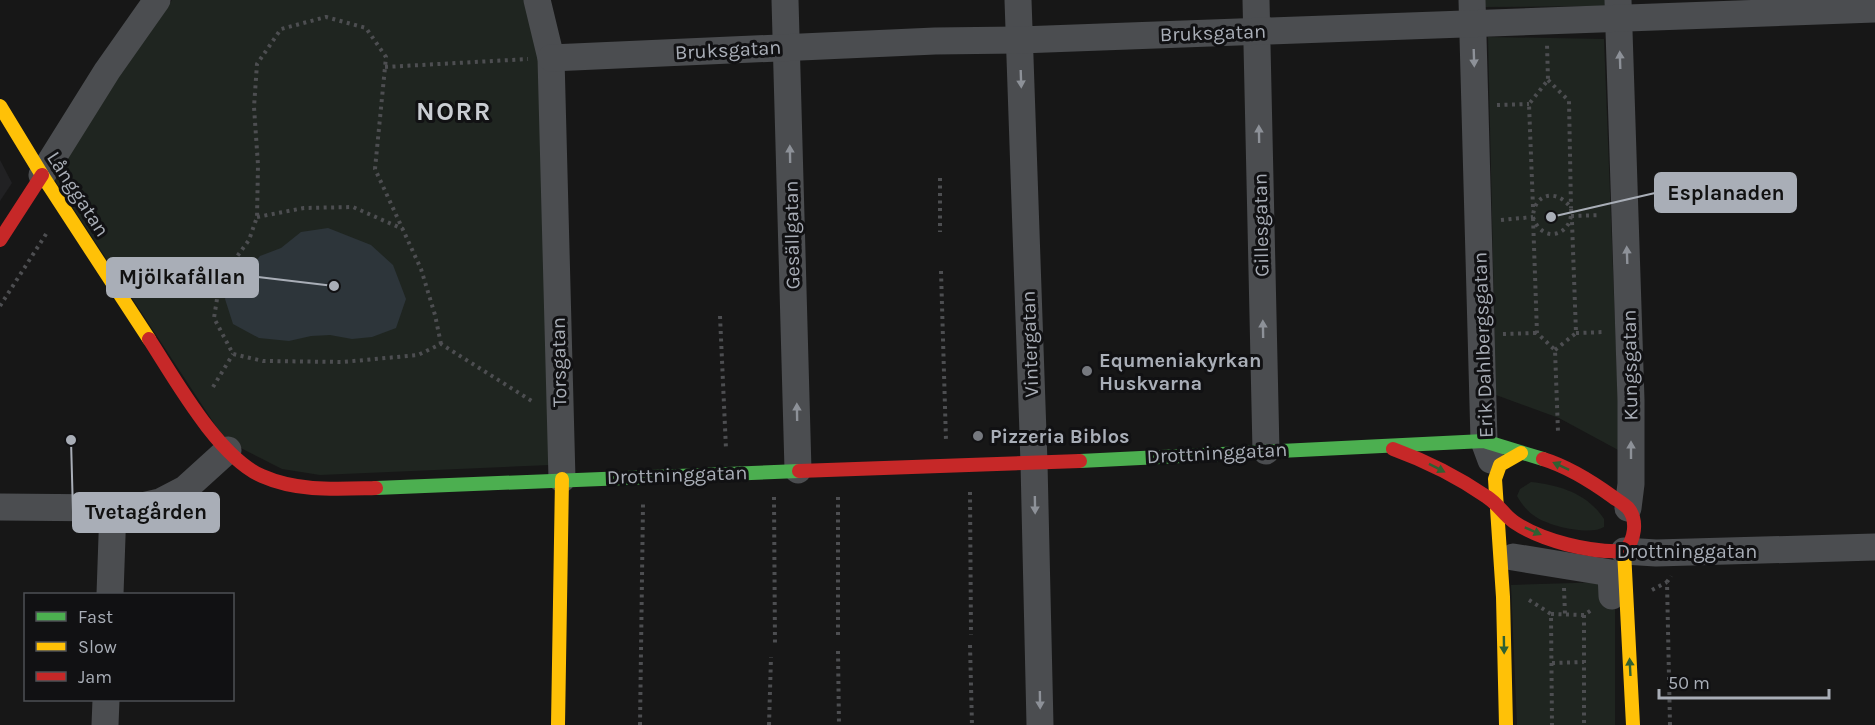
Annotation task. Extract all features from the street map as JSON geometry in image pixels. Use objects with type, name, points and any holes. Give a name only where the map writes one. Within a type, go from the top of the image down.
[{"type":"street","points":[[0,240],[107,71],[157,0]]},
{"type":"street","name":"Torsgatan","points":[[537,0],[551,58],[562,479],[558,725]]},
{"type":"street","name":"Gesällgatan","points":[[784,0],[798,470]]},
{"type":"street","name":"Vintergatan","points":[[1018,0],[1035,463],[1040,725]]},
{"type":"street","name":"Gillesgatan","points":[[1256,0],[1266,451]]},
{"type":"street","name":"Bruksgatan","points":[[551,58],[935,41],[1257,32],[1472,12],[1546,20],[1618,9],[1875,9]]},
{"type":"street","name":"Kungsgatan","points":[[1618,9],[1631,400],[1630,514],[1634,535],[1630,547],[1624,551],[1633,725]]},
{"type":"street","name":"Erik Dahlbergsgatan","points":[[1472,12],[1485,441],[1495,473],[1503,586],[1506,725]]},
{"type":"street","name":"Långgatan","points":[[0,106],[42,175],[194,408],[228,450]]},
{"type":"street","name":"Drottninggatan","points":[[228,450],[246,467],[261,476],[281,483],[324,490],[798,470],[1035,463],[1485,441],[1542,458],[1589,480],[1630,514]]},
{"type":"street","name":"Drottninggatan","points":[[1383,445],[1440,470],[1497,504],[1515,522],[1547,537],[1578,547],[1617,552],[1669,553],[1875,547]]},
{"type":"street","points":[[0,507],[113,508],[138,507],[160,502],[185,489],[228,450]]},
{"type":"street","points":[[1495,473],[1509,458],[1521,453]]},
{"type":"street","points":[[110,593],[113,508]]},
{"type":"street","points":[[1630,514],[1669,553]]},
{"type":"street","points":[[1513,557],[1611,573],[1612,596]]},
{"type":"street","points":[[105,725],[106,701]]},
{"type":"path","points":[[441,344],[418,355],[343,362],[263,361],[233,354],[214,318],[220,280],[249,240],[257,217],[258,165],[254,107],[257,64],[281,29],[326,17],[366,28],[386,57],[375,169],[421,269],[441,344],[542,408]]},
{"type":"path","points":[[1537,333],[1529,104],[1548,80],[1546,20]]},
{"type":"path","points":[[385,67],[551,58]]},
{"type":"path","points":[[1548,80],[1569,100],[1576,333],[1555,350]]},
{"type":"path","points":[[1475,105],[1529,104]]},
{"type":"path","points":[[940,178],[940,232]]},
{"type":"path","points":[[1534,211],[1540,200],[1551,195],[1563,198],[1571,208]]},
{"type":"path","points":[[257,217],[304,208],[353,207],[404,229]]},
{"type":"path","points":[[0,306],[64,208]]},
{"type":"path","points":[[1533,217],[1539,228],[1549,234],[1561,232],[1572,218]]},
{"type":"path","points":[[1478,222],[1533,217]]},
{"type":"path","points":[[940,271],[946,441]]},
{"type":"path","points":[[720,316],[726,449]]},
{"type":"path","points":[[1481,334],[1537,333],[1555,350],[1558,432]]},
{"type":"path","points":[[212,388],[233,354]]},
{"type":"path","points":[[970,488],[971,635]]},
{"type":"path","points":[[838,493],[838,639]]},
{"type":"path","points":[[774,496],[775,647]]},
{"type":"path","points":[[640,725],[643,501]]},
{"type":"path","points":[[1669,553],[1676,568],[1667,582],[1670,725]]},
{"type":"path","points":[[1526,598],[1551,614],[1552,725]]},
{"type":"path","points":[[1584,615],[1584,725]]},
{"type":"path","points":[[970,645],[972,725]]},
{"type":"path","points":[[838,651],[839,725]]},
{"type":"path","points":[[769,725],[771,657]]},
{"type":"path","points":[[1551,663],[1584,662]]},
{"type":"shaded area","points":[[172,0],[524,0],[540,64],[550,465],[320,475],[282,469],[225,440],[54,179],[118,76]]},
{"type":"shaded area","points":[[1483,0],[1606,0],[1606,6],[1483,7]]},
{"type":"shaded area","points":[[1488,37],[1604,39],[1620,451],[1559,418],[1496,395]]},
{"type":"shaded area","points":[[0,160],[12,183],[0,201]]},
{"type":"shaded area","points":[[328,228],[371,245],[393,265],[406,299],[396,328],[372,337],[352,339],[330,335],[289,341],[259,338],[233,324],[225,299],[232,279],[251,266],[260,256],[281,248],[301,232]]},
{"type":"shaded area","points":[[1531,482],[1563,488],[1582,497],[1604,519],[1604,527],[1598,530],[1570,529],[1550,524],[1536,517],[1525,508],[1517,496],[1520,489]]},
{"type":"shaded area","points":[[1607,582],[1615,603],[1615,725],[1517,725],[1511,585]]},
{"type":"traffic: fast","points":[[1080,461],[1484,441],[1543,459]]},
{"type":"traffic: fast","points":[[376,488],[799,471]]},
{"type":"traffic: slow","points":[[0,106],[149,339]]},
{"type":"traffic: slow","points":[[1506,725],[1503,597],[1495,479],[1500,465],[1521,453]]},
{"type":"traffic: slow","points":[[558,725],[562,479]]},
{"type":"traffic: slow","points":[[1624,551],[1633,725]]},
{"type":"traffic: jam","points":[[0,240],[42,175]]},
{"type":"traffic: jam","points":[[149,339],[214,435],[246,466],[262,476],[290,485],[318,488],[376,488]]},
{"type":"traffic: jam","points":[[1393,449],[1430,464],[1465,483],[1491,500],[1514,522],[1538,535],[1582,548],[1624,551]]},
{"type":"traffic: jam","points":[[1543,459],[1580,475],[1628,508],[1633,518],[1634,530],[1631,542],[1624,551]]},
{"type":"traffic: jam","points":[[799,471],[1080,461]]},
{"type":"place","name":"Esplanaden","points":[[1551,217]]},
{"type":"place","name":"Mjölkafållan","points":[[334,286]]},
{"type":"place","name":"Equmeniakyrkan Huskvarna","points":[[1087,371]]},
{"type":"place","name":"Pizzeria Biblos","points":[[978,436]]},
{"type":"place","name":"Tvetagården","points":[[71,440]]},
{"type":"district","name":"NORR","points":[[454,111]]}]
